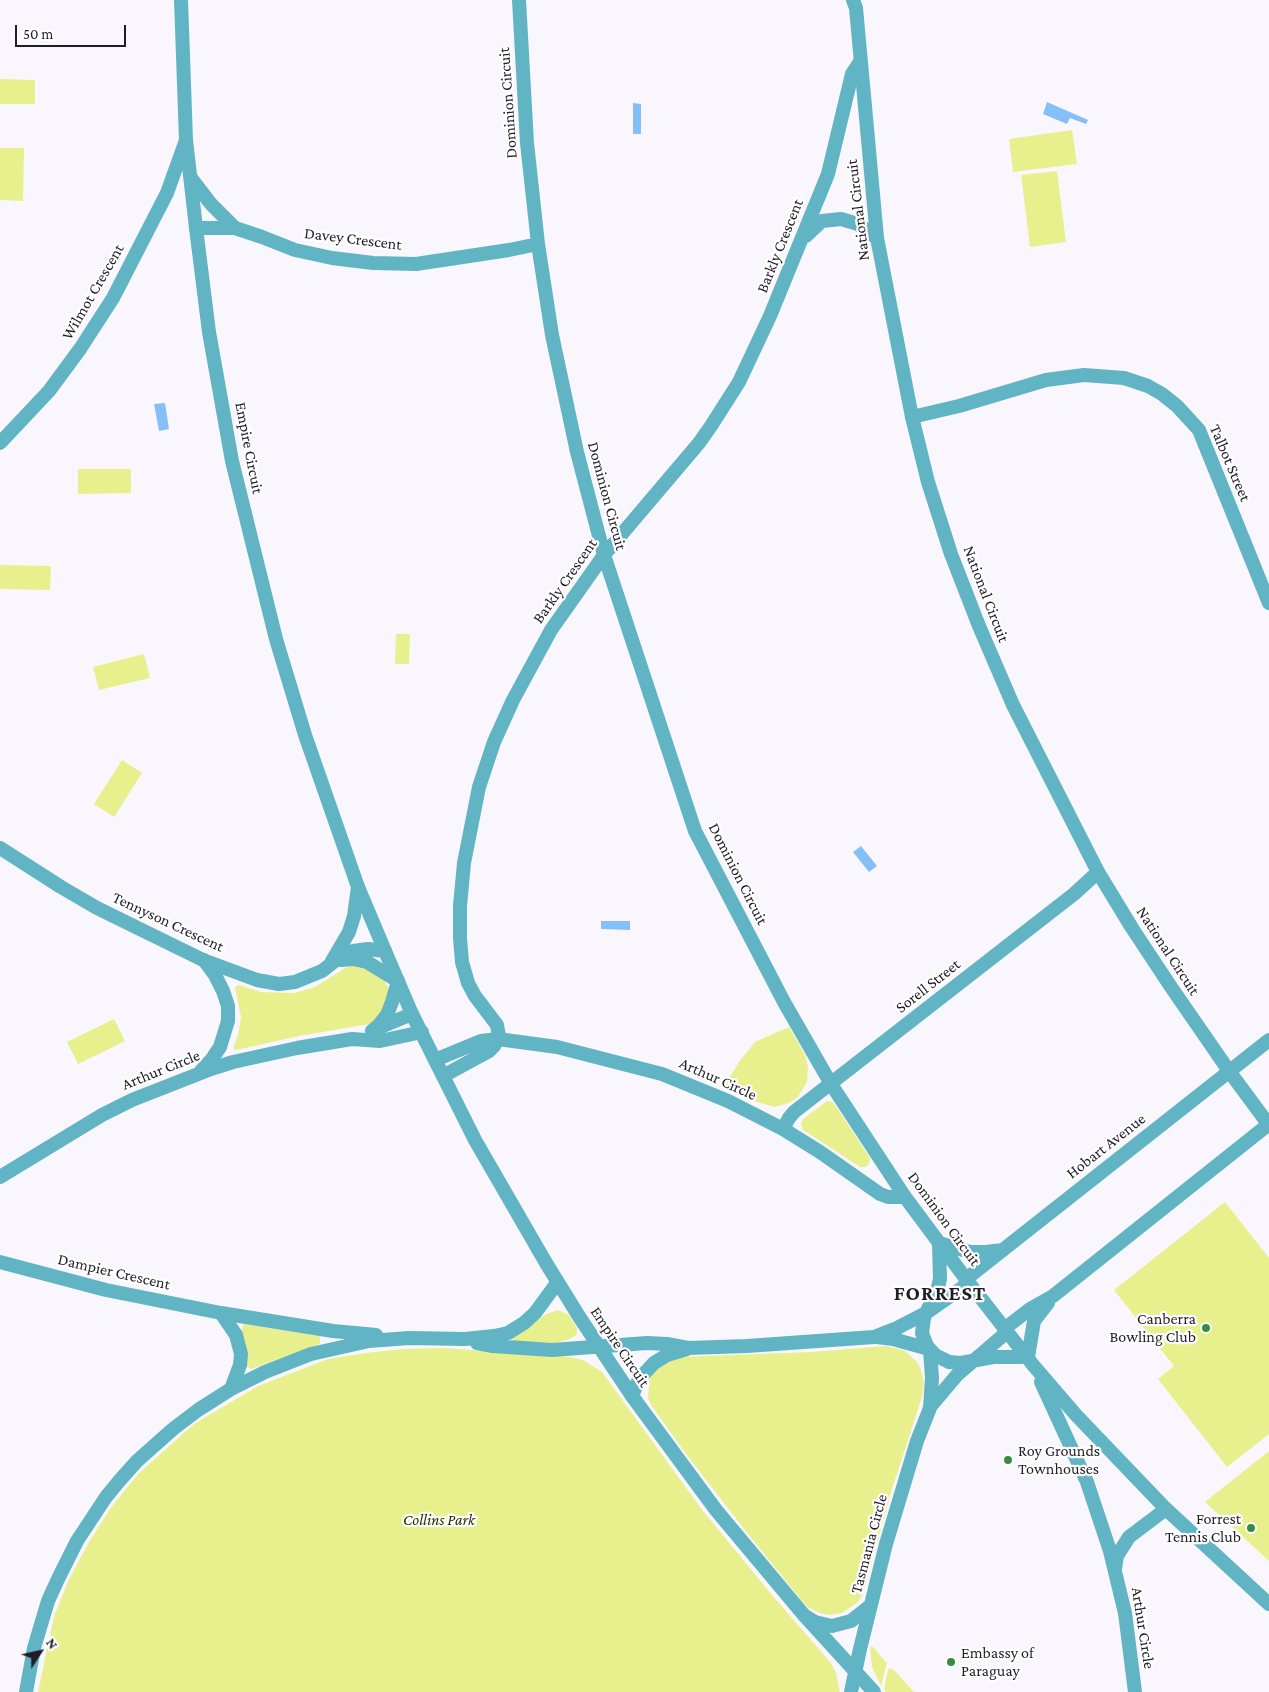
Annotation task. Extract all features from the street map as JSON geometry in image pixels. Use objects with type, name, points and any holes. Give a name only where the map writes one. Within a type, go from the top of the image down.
[{"type":"street","name":"Empire Circuit","points":[[181,0],[186,140],[190,178],[209,332],[229,443],[255,559],[276,639],[305,736],[358,887],[412,1014],[475,1140],[558,1283],[599,1347],[632,1396],[716,1510],[803,1614],[874,1692]]},
{"type":"street","name":"Dominion Circuit","points":[[518,0],[527,143],[538,244],[552,335],[577,452],[604,555],[695,831],[784,1002],[831,1084],[905,1197],[939,1243],[1030,1361],[1076,1415],[1166,1509],[1269,1604]]},
{"type":"street","name":"National Circuit","points":[[856,3],[877,238],[912,417],[928,482],[951,554],[978,626],[1013,705],[1098,872],[1132,928],[1229,1071],[1269,1124]]},
{"type":"street","name":"Barkly Crescent","points":[[498,1039],[499,1031],[497,1025],[472,990],[460,954],[460,906],[464,863],[479,787],[494,742],[513,700],[551,630],[604,555],[712,426],[739,382],[770,316],[828,174],[852,74],[860,62]]},
{"type":"street","name":"Wilmot Crescent","points":[[0,443],[49,390],[80,349],[113,298],[167,193],[186,140]]},
{"type":"street","points":[[190,178],[211,204],[235,228]]},
{"type":"street","points":[[803,238],[822,221],[842,219],[858,224],[877,238]]},
{"type":"street","name":"Davey Crescent","points":[[196,228],[235,228],[295,250],[332,258],[373,262],[416,264],[538,244]]},
{"type":"street","name":"Talbot Street","points":[[912,417],[959,406],[1046,380],[1084,375],[1124,378],[1148,386],[1178,406],[1199,430],[1269,602]]},
{"type":"street","name":"Tennyson Crescent","points":[[0,848],[97,908],[203,960],[248,977],[278,984],[295,982],[322,970],[344,955],[358,950],[385,951]]},
{"type":"street","name":"Sorell Street","points":[[783,1129],[792,1115],[1074,894],[1098,872]]},
{"type":"street","name":"Empire Circuit","points":[[331,964],[349,932],[354,916],[358,887]]},
{"type":"street","points":[[198,1074],[220,1047],[228,1021],[228,1006],[224,991],[215,975],[203,960]]},
{"type":"street","name":"Tennyson Crescent","points":[[331,964],[344,960],[363,960],[398,981]]},
{"type":"street","points":[[372,1031],[387,1016],[398,981]]},
{"type":"street","name":"Arthur Circle","points":[[0,1177],[102,1115],[132,1100],[233,1062],[352,1039],[412,1014]]},
{"type":"street","name":"Arthur Circle","points":[[352,1039],[380,1041],[422,1032]]},
{"type":"street","points":[[443,1076],[489,1051],[498,1039]]},
{"type":"street","name":"Arthur Circle","points":[[435,1060],[481,1041],[498,1039],[557,1047],[662,1074],[728,1100],[783,1129],[880,1194],[888,1197],[905,1197]]},
{"type":"street","name":"Hobart Avenue","points":[[926,1313],[1269,1040]]},
{"type":"street","points":[[972,1361],[1030,1309],[1054,1296],[1269,1124]]},
{"type":"street","points":[[929,1350],[922,1332],[926,1313],[937,1291],[940,1279],[939,1243],[970,1252],[1003,1250]]},
{"type":"street","name":"Dampier Crescent","points":[[0,1262],[106,1290],[221,1313],[333,1331],[409,1338]]},
{"type":"street","points":[[26,1692],[34,1648],[48,1601],[68,1559],[90,1520],[120,1480],[154,1445],[198,1410],[231,1389],[265,1372],[311,1354],[369,1341],[409,1338],[465,1339],[502,1335],[513,1330],[535,1312],[558,1283]]},
{"type":"street","points":[[465,1339],[485,1345],[544,1349],[657,1343],[688,1348],[748,1346],[874,1337],[893,1339],[929,1350],[939,1358],[949,1362],[958,1363],[997,1357],[1030,1361],[1034,1321],[1054,1296]]},
{"type":"street","points":[[221,1313],[236,1336],[241,1354],[240,1365],[231,1389]]},
{"type":"street","points":[[874,1337],[926,1313]]},
{"type":"street","points":[[632,1396],[638,1380],[654,1363],[667,1355],[688,1348]]},
{"type":"street","name":"Tasmania Circle","points":[[851,1692],[870,1606],[901,1492],[930,1408],[932,1378],[929,1350]]},
{"type":"street","name":"Tasmania Circle","points":[[930,1408],[951,1381],[972,1361]]},
{"type":"street","name":"Arthur Circle","points":[[1030,1361],[1087,1482],[1115,1569],[1125,1613],[1135,1692]]},
{"type":"street","name":"Arthur Circle","points":[[1115,1569],[1117,1556],[1129,1537],[1166,1509]]},
{"type":"street","points":[[803,1614],[815,1622],[832,1626],[851,1621],[870,1606]]},
{"type":"green space","points":[[0,79],[35,80],[35,104],[0,104]]},
{"type":"green space","points":[[1072,130],[1077,164],[1013,172],[1009,139]]},
{"type":"green space","points":[[0,148],[24,148],[23,201],[0,200]]},
{"type":"green space","points":[[1057,171],[1066,242],[1030,247],[1021,175]]},
{"type":"green space","points":[[78,469],[131,469],[131,493],[78,494]]},
{"type":"green space","points":[[0,565],[51,566],[50,590],[0,589]]},
{"type":"green space","points":[[396,634],[410,634],[409,664],[395,664]]},
{"type":"green space","points":[[144,654],[150,678],[99,690],[93,667]]},
{"type":"green space","points":[[122,760],[142,773],[114,817],[94,804]]},
{"type":"green space","points":[[350,965],[362,965],[383,979],[388,987],[384,1009],[370,1024],[299,1036],[236,1050],[233,1049],[241,1017],[236,986],[239,985],[261,992],[294,993],[315,987]]},
{"type":"green space","points":[[114,1019],[125,1041],[78,1064],[67,1042]]},
{"type":"green space","points":[[789,1027],[805,1055],[808,1066],[807,1082],[798,1097],[789,1103],[774,1107],[754,1101],[726,1088],[725,1085],[739,1062],[755,1042]]},
{"type":"green space","points":[[827,1101],[833,1102],[870,1158],[866,1167],[860,1167],[802,1129],[801,1123],[803,1119]]},
{"type":"green space","name":"Canberra Bowling Club","points":[[1225,1202],[1269,1258],[1269,1434],[1227,1467],[1158,1379],[1174,1366],[1114,1290]]},
{"type":"green space","points":[[558,1310],[569,1315],[577,1328],[577,1334],[570,1339],[556,1343],[513,1342],[512,1336],[526,1329],[546,1314]]},
{"type":"green space","points":[[244,1324],[320,1336],[320,1344],[251,1369],[246,1366],[241,1331]]},
{"type":"green space","points":[[886,1346],[905,1351],[917,1362],[924,1383],[922,1397],[892,1489],[863,1594],[857,1603],[842,1613],[829,1615],[820,1613],[803,1602],[686,1454],[651,1405],[648,1398],[649,1381],[660,1365],[678,1357],[811,1352]]},
{"type":"green space","name":"Collins Park","points":[[444,1348],[570,1357],[583,1360],[602,1372],[703,1511],[831,1663],[836,1673],[840,1692],[38,1692],[54,1616],[70,1577],[89,1542],[112,1506],[139,1473],[194,1424],[258,1386],[328,1359],[402,1349]]},
{"type":"green space","name":"Forrest Tennis Club","points":[[1269,1451],[1269,1561],[1205,1502]]},
{"type":"green space","points":[[870,1647],[873,1647],[887,1663],[881,1686],[872,1667]]},
{"type":"green space","points":[[890,1668],[914,1692],[886,1692],[884,1689]]},
{"type":"water","points":[[1047,102],[1088,120],[1086,124],[1070,118],[1067,124],[1043,114]]},
{"type":"water","points":[[633,103],[641,104],[641,134],[633,134]]},
{"type":"water","points":[[165,403],[169,429],[159,431],[154,404]]},
{"type":"water","points":[[861,846],[877,866],[869,872],[853,852]]},
{"type":"water","points":[[601,921],[630,921],[630,930],[601,929]]},
{"type":"place","name":"Canberra Bowling Club","points":[[1206,1328]]},
{"type":"place","name":"Roy Grounds Townhouses","points":[[1008,1460]]},
{"type":"place","name":"Forrest Tennis Club","points":[[1251,1528]]},
{"type":"place","name":"Embassy of Paraguay","points":[[951,1662]]},
{"type":"district","name":"FORREST","points":[[940,1294]]}]
